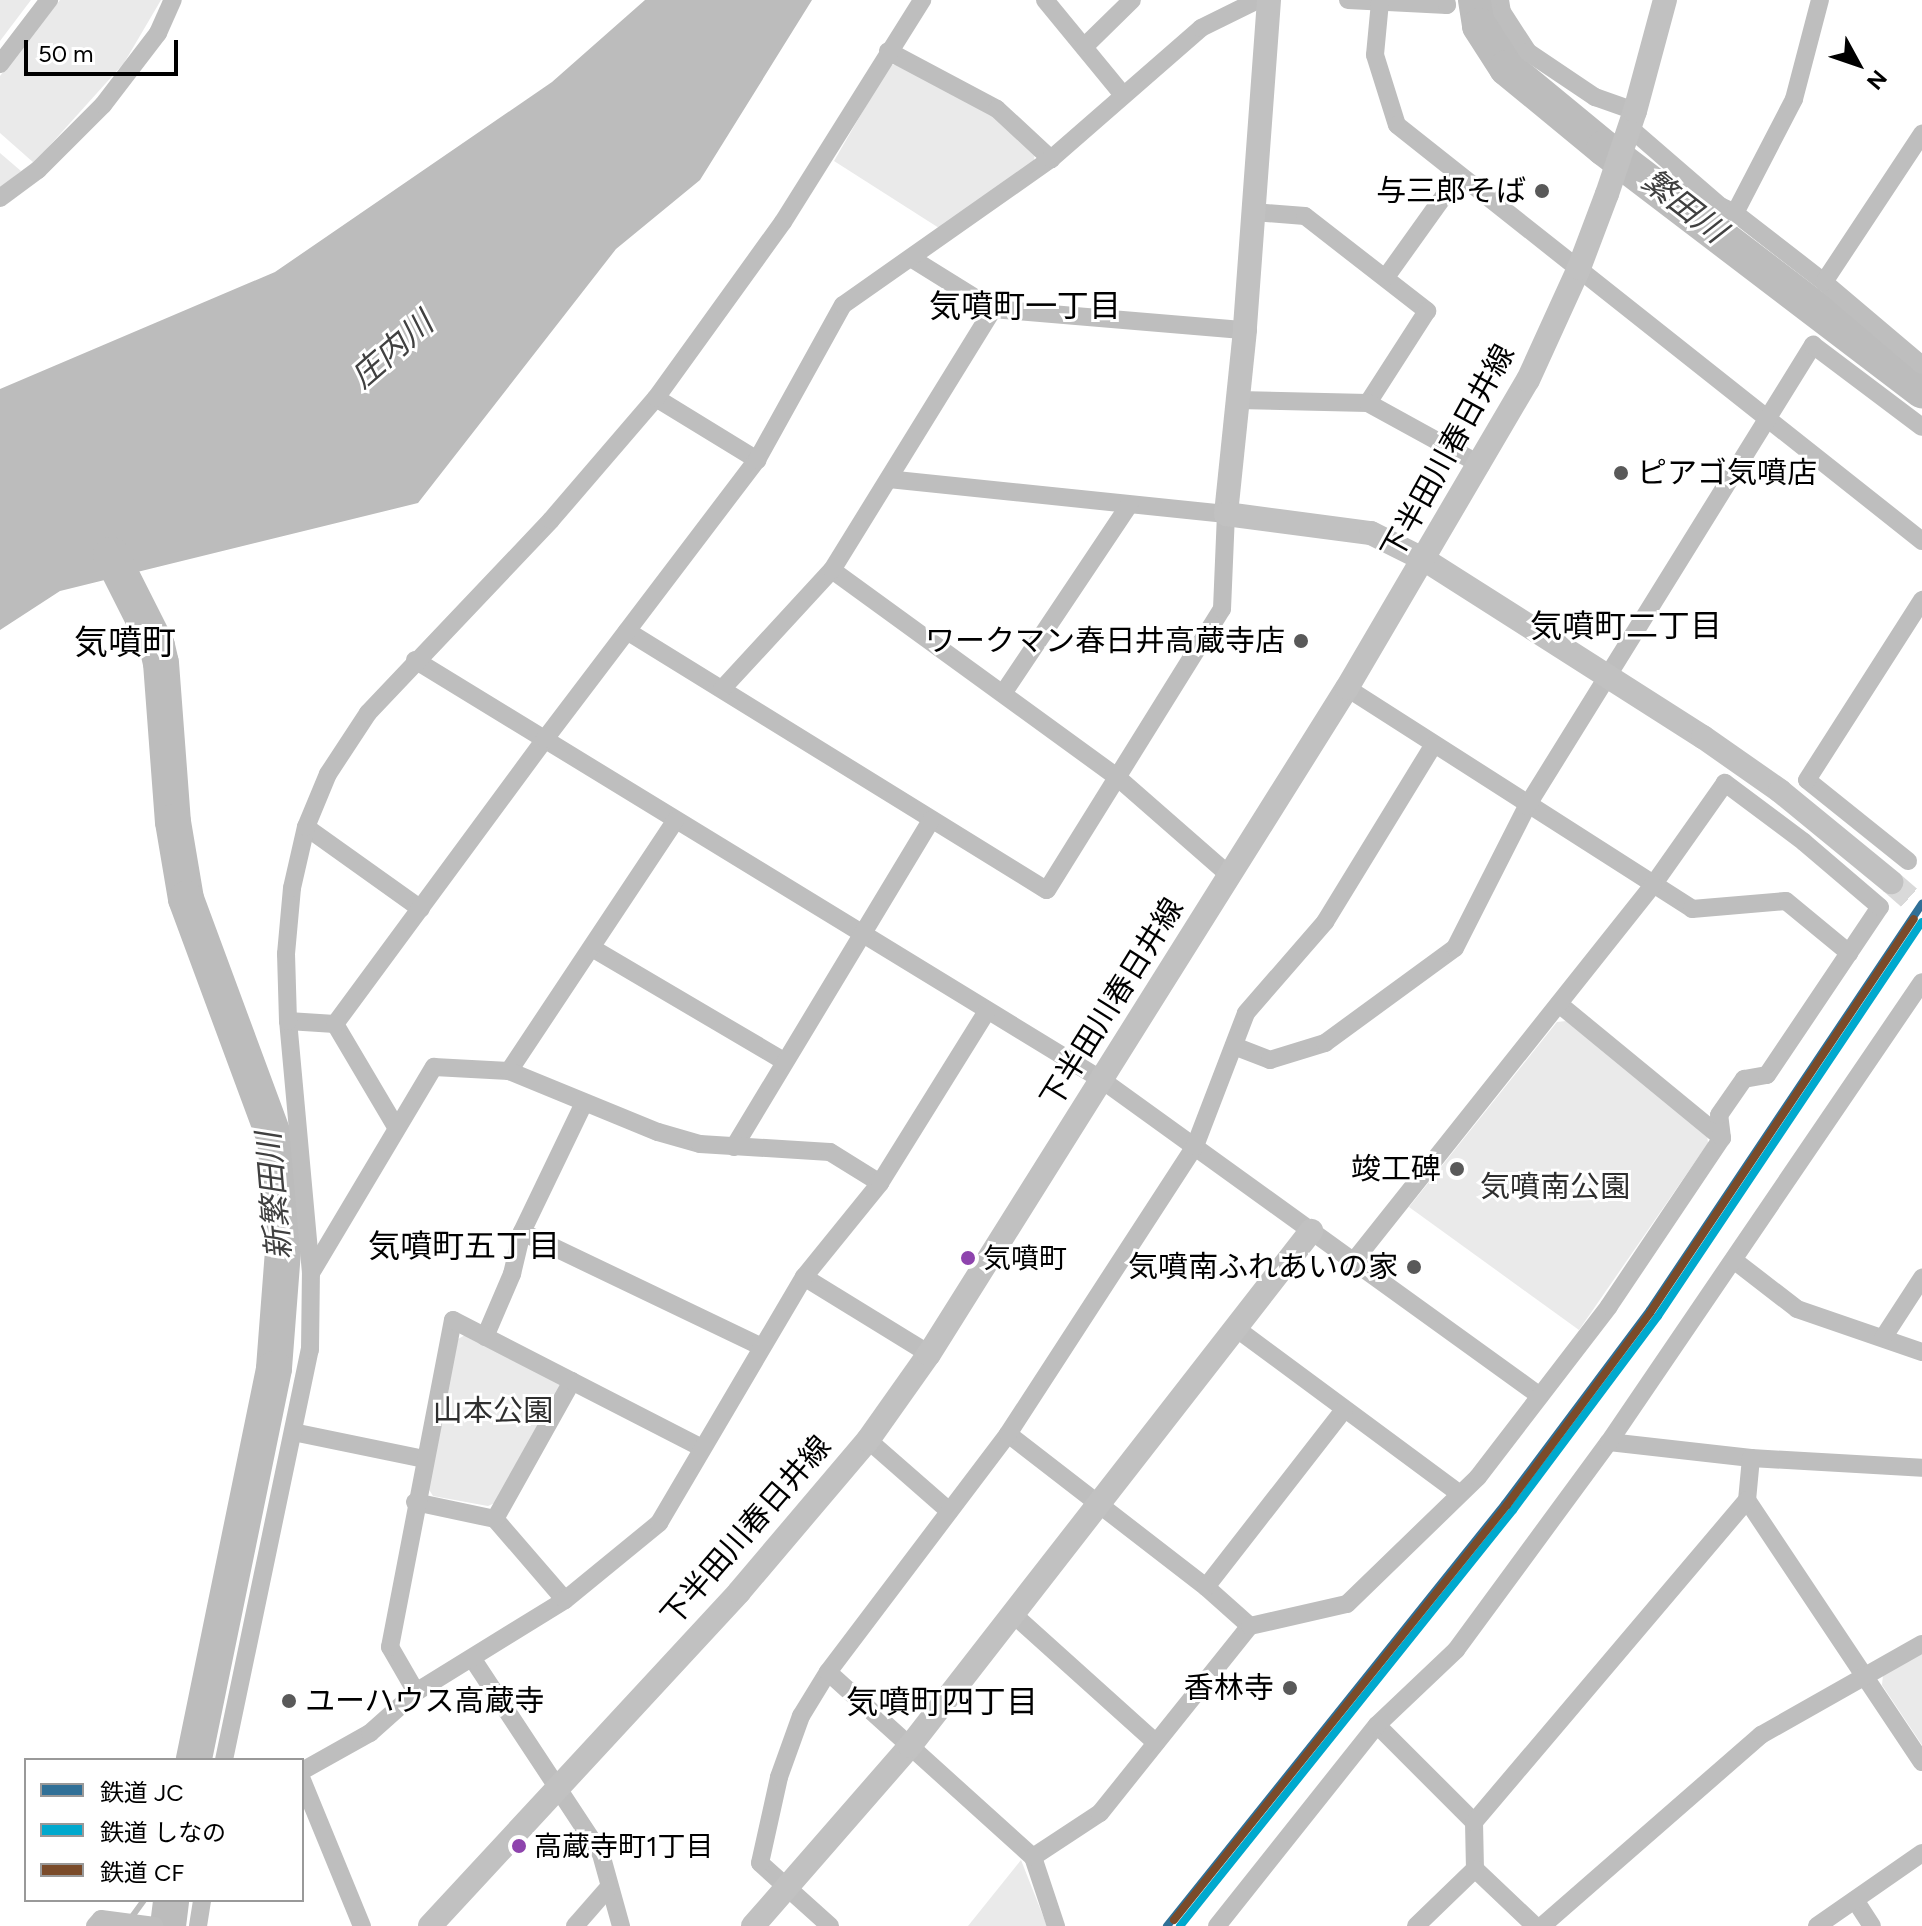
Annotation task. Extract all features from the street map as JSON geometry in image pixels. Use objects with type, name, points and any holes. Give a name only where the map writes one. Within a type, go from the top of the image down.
[{"type":"main road","points":[[1269,0],[1245,330],[1226,514],[1371,533],[1425,560],[1608,675],[1780,791],[1891,882]]},
{"type":"main road","name":"下半田川春日井線","points":[[430,1926],[739,1592],[868,1440],[929,1354],[1347,688],[1481,465],[1528,380],[1579,268],[1607,194],[1631,123],[1665,0]]},
{"type":"main road","points":[[753,1926],[910,1746],[1311,1231]]},
{"type":"street","points":[[0,64],[49,0]]},
{"type":"street","points":[[0,198],[38,170],[103,105],[158,33],[173,0]]},
{"type":"street","points":[[224,1758],[310,1350],[311,1273],[288,1021],[286,954],[292,888],[306,827],[328,774],[368,713],[551,520],[656,398],[783,222],[922,0]]},
{"type":"street","points":[[1045,0],[1123,95]]},
{"type":"street","points":[[1084,47],[1132,0]]},
{"type":"street","points":[[335,1024],[545,739],[757,460],[843,305],[1051,159],[1201,28],[1258,0]]},
{"type":"street","points":[[1348,0],[1447,5],[1446,0]]},
{"type":"street","points":[[1500,0],[1502,12],[1528,52],[1631,123],[1720,206],[1735,213],[1824,282],[1922,365]]},
{"type":"street","points":[[1735,213],[1794,99],[1820,0]]},
{"type":"street","points":[[1380,2],[1375,55],[1397,125],[1922,541]]},
{"type":"street","points":[[888,51],[997,109],[1051,159]]},
{"type":"street","points":[[1824,282],[1922,134]]},
{"type":"street","points":[[1386,277],[1459,175]]},
{"type":"street","points":[[1253,212],[1305,216],[1427,311],[1368,403]]},
{"type":"street","points":[[911,258],[993,309],[1245,330]]},
{"type":"street","points":[[722,689],[832,570],[993,309]]},
{"type":"street","points":[[1234,1046],[1270,1060],[1325,1043],[1455,948],[1527,806],[1813,345],[1922,427]]},
{"type":"street","points":[[656,398],[757,460]]},
{"type":"street","points":[[1238,400],[1368,403],[1481,465]]},
{"type":"street","points":[[627,631],[1047,890],[1222,609],[1226,514],[889,479]]},
{"type":"street","points":[[1004,692],[1129,505]]},
{"type":"street","points":[[832,570],[1117,777],[1230,876]]},
{"type":"street","points":[[1908,861],[1807,780],[1922,600]]},
{"type":"street","points":[[415,660],[1102,1080],[1540,1396]]},
{"type":"street","points":[[1347,688],[1433,746],[1692,909],[1786,901],[1849,953]]},
{"type":"street","points":[[830,1926],[760,1863],[779,1777],[796,1728],[828,1672],[1008,1434],[1195,1146],[1246,1013],[1325,922],[1433,746]]},
{"type":"street","points":[[1033,1857],[1100,1813],[1250,1626],[1347,1604],[1478,1477],[1609,1306],[1722,1138],[1719,1115],[1744,1079],[1767,1075],[1880,907],[1804,842],[1725,783],[1653,885],[1354,1261]]},
{"type":"street","points":[[734,1147],[931,820]]},
{"type":"street","points":[[509,1071],[675,821]]},
{"type":"street","points":[[306,827],[421,909]]},
{"type":"street","points":[[592,948],[784,1061]]},
{"type":"street","points":[[1217,1926],[1377,1725],[1456,1650],[1609,1442],[1735,1261],[1890,1024],[1922,982]]},
{"type":"street","points":[[1559,1004],[1722,1138]]},
{"type":"street","points":[[304,1770],[370,1733],[416,1692],[565,1600],[659,1523],[804,1277],[880,1183],[987,1011]]},
{"type":"street","points":[[288,1021],[335,1024]]},
{"type":"street","points":[[335,1024],[396,1127]]},
{"type":"street","points":[[311,1273],[434,1067],[509,1071],[658,1132],[700,1144],[830,1152],[880,1183]]},
{"type":"street","points":[[485,1337],[512,1274],[522,1232],[584,1103]]},
{"type":"street","points":[[522,1232],[762,1347]]},
{"type":"street","points":[[1735,1261],[1797,1309],[1922,1352]]},
{"type":"street","points":[[804,1277],[929,1354]]},
{"type":"street","points":[[1883,1338],[1922,1278]]},
{"type":"street","points":[[416,1692],[390,1647],[415,1502],[453,1320],[702,1448]]},
{"type":"street","points":[[1237,1329],[1460,1494]]},
{"type":"street","points":[[495,1519],[572,1381]]},
{"type":"street","points":[[1206,1587],[1344,1410]]},
{"type":"street","points":[[293,1432],[424,1459]]},
{"type":"street","points":[[1008,1434],[1206,1587],[1250,1626]]},
{"type":"street","points":[[868,1440],[949,1511]]},
{"type":"street","points":[[1609,1442],[1751,1458],[1919,1468],[1922,1449]]},
{"type":"street","points":[[1535,1926],[1475,1869],[1474,1822],[1747,1500],[1751,1458]]},
{"type":"street","points":[[1747,1500],[1922,1762]]},
{"type":"street","points":[[415,1502],[495,1519],[565,1600]]},
{"type":"street","points":[[1014,1615],[1156,1743]]},
{"type":"street","points":[[1542,1926],[1761,1735],[1922,1644]]},
{"type":"street","points":[[472,1658],[601,1854],[621,1926]]},
{"type":"street","points":[[828,1672],[1033,1857],[1056,1926]]},
{"type":"street","points":[[1377,1725],[1474,1822]]},
{"type":"street","points":[[304,1785],[362,1926]]},
{"type":"street","points":[[1817,1926],[1922,1853]]},
{"type":"street","points":[[1416,1926],[1475,1869]]},
{"type":"street","points":[[575,1926],[609,1887]]},
{"type":"street","points":[[1855,1900],[1872,1926]]},
{"type":"street","points":[[198,1926],[202,1902]]},
{"type":"street","points":[[98,1922],[143,1925]]},
{"type":"green space","points":[[0,0],[31,0],[0,41]]},
{"type":"green space","points":[[60,0],[161,0],[124,63],[34,163],[0,133],[0,76]]},
{"type":"green space","points":[[898,63],[986,105],[1035,151],[1034,161],[939,228],[834,161],[889,66]]},
{"type":"green space","points":[[0,153],[21,171],[0,188]]},
{"type":"green space","name":"気噴南公園","points":[[1566,1021],[1707,1134],[1708,1143],[1579,1330],[1409,1207],[1557,1022]]},
{"type":"green space","name":"山本公園","points":[[465,1335],[560,1384],[561,1392],[497,1502],[488,1506],[433,1496],[428,1488],[458,1339]]},
{"type":"green space","points":[[1922,1653],[1922,1745],[1882,1685],[1883,1675]]},
{"type":"green space","points":[[1021,1860],[1047,1926],[968,1926]]},
{"type":"water","name":"庄内川","points":[[645,0],[812,0],[700,180],[616,249],[418,503],[60,591],[0,630],[0,389],[275,272],[552,82]]},
{"type":"waterway","name":"繁田川","points":[[1476,0],[1480,26],[1507,68],[1604,148],[1922,390]]},
{"type":"waterway","name":"新繁田川","points":[[111,555],[157,646],[161,663],[173,822],[186,899],[275,1139],[284,1238],[274,1369],[194,1758]]},
{"type":"waterway","points":[[131,1918],[143,1902]]},
{"type":"waterway","name":"新繁田川","points":[[168,1926],[171,1902]]},
{"type":"tunnel","points":[[1891,882],[1922,909]]},
{"type":"rail line","name":"JC","points":[[1167,1926],[1505,1504],[1650,1310],[1922,904]]},
{"type":"rail line","name":"CF","points":[[1174,1920],[1507,1505],[1650,1313],[1914,919]]},
{"type":"rail line","name":"しなの","points":[[1180,1926],[1513,1510],[1658,1316],[1922,922]]},
{"type":"place","name":"与三郎そば","points":[[1542,191]]},
{"type":"place","name":"ピアゴ気噴店","points":[[1621,473]]},
{"type":"place","name":"ワークマン春日井高蔵寺店","points":[[1301,641]]},
{"type":"place","name":"竣工碑","points":[[1457,1169]]},
{"type":"place","name":"気噴町","points":[[968,1258]]},
{"type":"place","name":"気噴南ふれあいの家","points":[[1414,1267]]},
{"type":"place","name":"香林寺","points":[[1290,1688]]},
{"type":"place","name":"ユーハウス高蔵寺","points":[[289,1701]]},
{"type":"place","name":"高蔵寺町1丁目","points":[[519,1846]]},
{"type":"district","name":"気噴町一丁目","points":[[1025,306]]},
{"type":"district","name":"気噴町二丁目","points":[[1626,626]]},
{"type":"district","name":"気噴町","points":[[125,643]]},
{"type":"district","name":"気噴町五丁目","points":[[464,1246]]},
{"type":"district","name":"気噴町四丁目","points":[[942,1702]]}]
